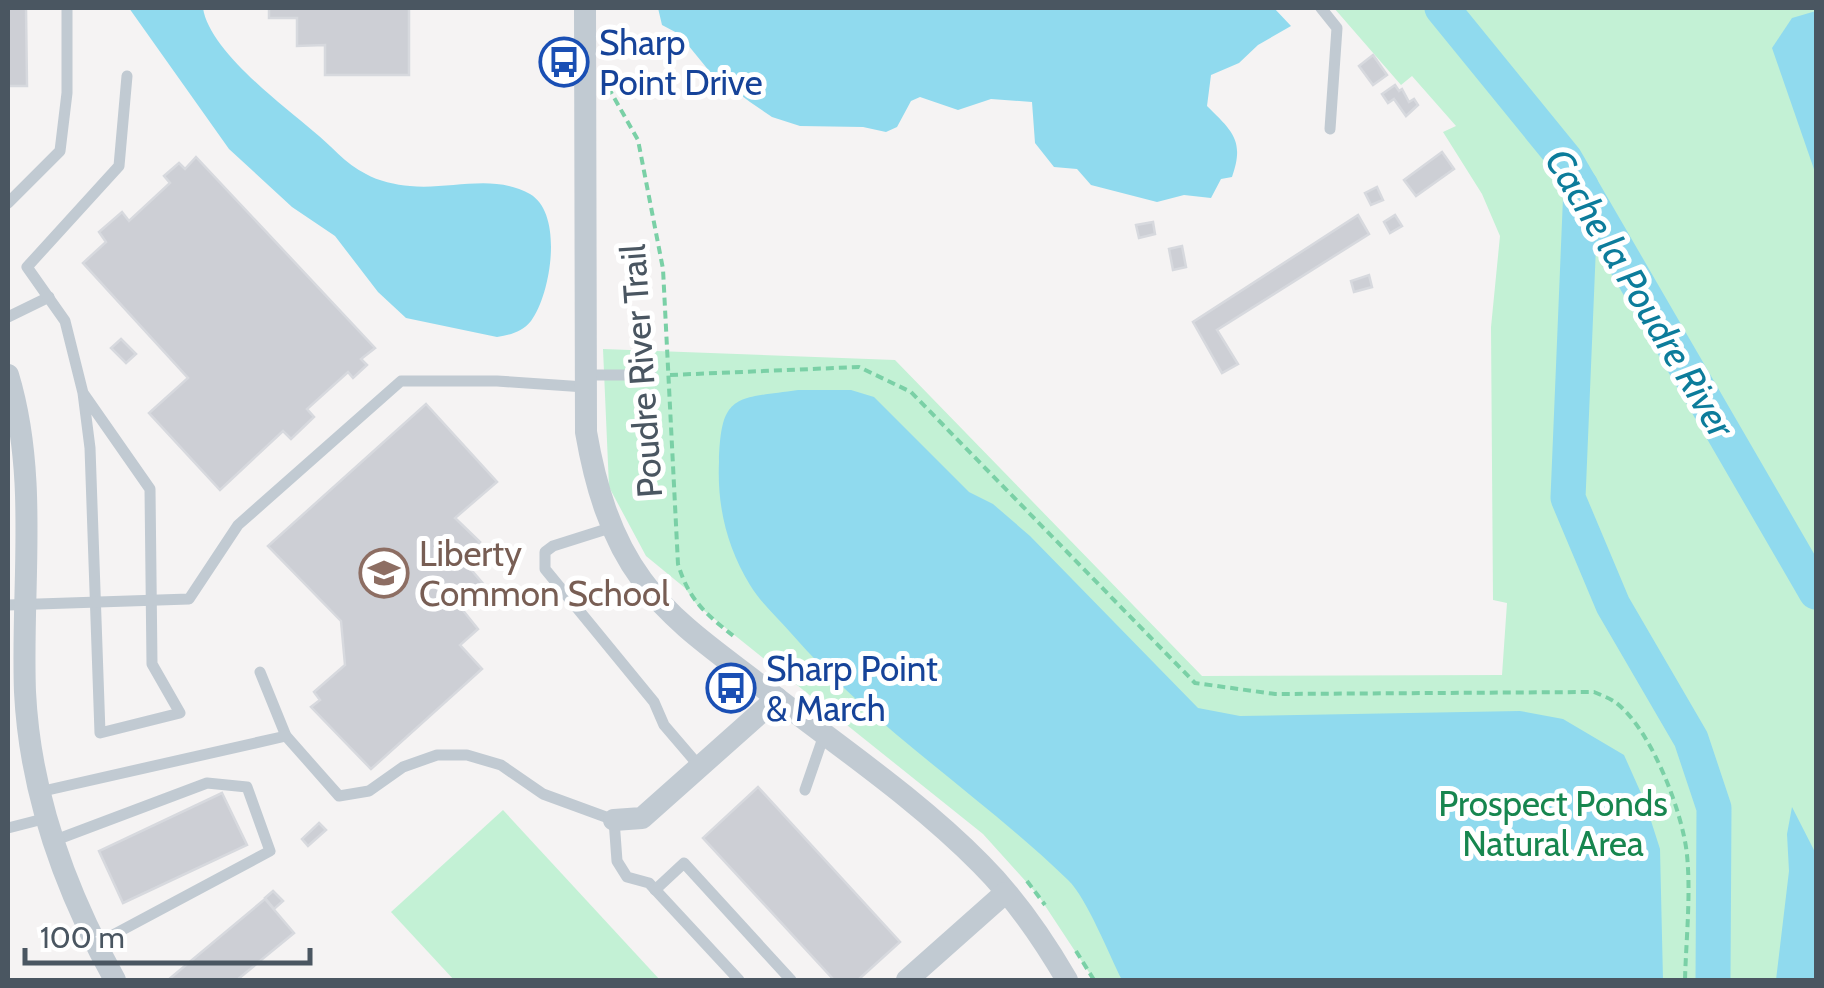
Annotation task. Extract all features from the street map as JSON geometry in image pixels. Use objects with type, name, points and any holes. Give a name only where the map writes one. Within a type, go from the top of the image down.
[{"type":"street","points":[[586,8],[586,432],[594,476],[613,527],[643,582],[700,638],[921,810],[983,866],[1014,885],[1067,980]]},
{"type":"street","points":[[8,374],[25,456],[16,605],[40,792],[50,829],[96,944],[115,980]]},
{"type":"street","points":[[614,820],[642,818],[776,698]]},
{"type":"street","points":[[907,980],[1014,885]]},
{"type":"lane","points":[[8,203],[60,151],[67,93],[67,8]]},
{"type":"lane","points":[[1320,8],[1338,28],[1330,129]]},
{"type":"lane","points":[[83,392],[150,490],[152,664],[180,714],[100,733],[90,448],[83,392],[66,321],[27,267],[119,166],[127,76]]},
{"type":"lane","points":[[8,317],[48,298]]},
{"type":"lane","points":[[16,605],[188,599],[238,525],[401,380],[585,381],[651,375]]},
{"type":"lane","points":[[613,527],[553,546],[544,552],[545,570],[654,702],[664,724],[700,766]]},
{"type":"lane","points":[[260,672],[286,736],[339,796],[369,791],[403,767],[437,755],[467,755],[501,765],[543,794],[614,820],[617,861],[628,877],[649,884],[739,980]]},
{"type":"lane","points":[[805,790],[824,735]]},
{"type":"lane","points":[[40,792],[286,736]]},
{"type":"lane","points":[[8,828],[50,829],[207,783],[246,787],[270,850],[96,944]]},
{"type":"lane","points":[[655,890],[684,863],[791,980]]},
{"type":"path","name":"Poudre River Trail","points":[[606,78],[609,95],[638,140],[663,269],[678,564],[685,588],[697,605],[740,642]]},
{"type":"path","points":[[670,376],[859,366],[911,392],[1195,683],[1275,694],[1594,692],[1616,703],[1653,755],[1680,813],[1687,856],[1685,980]]},
{"type":"path","points":[[1014,885],[1048,909]]},
{"type":"path","points":[[1068,938],[1094,980]]},
{"type":"green space","name":"Prospect Ponds Natural Area","points":[[1334,8],[1816,8],[1816,980],[1094,980],[1038,895],[983,834],[697,605],[685,588],[646,556],[609,487],[603,349],[895,360],[1202,676],[1502,675],[1507,603],[1493,600],[1491,327],[1500,236],[1482,194],[1443,132],[1456,126],[1412,76],[1401,85]]},
{"type":"green space","points":[[503,810],[660,980],[454,980],[391,912]]},
{"type":"water","points":[[129,8],[203,8],[218,41],[248,75],[358,170],[410,186],[501,184],[530,194],[541,204],[551,236],[544,293],[531,321],[516,332],[497,337],[406,318],[378,292],[335,236],[292,207],[229,149]]},
{"type":"water","points":[[658,8],[1274,8],[1291,26],[1258,45],[1239,63],[1211,75],[1207,106],[1229,130],[1236,145],[1232,177],[1221,179],[1211,198],[1184,195],[1157,202],[1091,185],[1077,169],[1054,167],[1035,143],[1032,102],[991,99],[958,110],[920,97],[911,101],[897,127],[886,132],[863,127],[800,126],[772,117],[710,72],[679,34],[662,25]]},
{"type":"water","points":[[1816,11],[1816,175],[1772,48],[1792,18]]},
{"type":"water","name":"Prospect Ponds Natural Area","points":[[851,390],[874,397],[969,492],[993,504],[1030,536],[1198,708],[1240,716],[1520,711],[1563,719],[1624,755],[1660,849],[1663,980],[1122,980],[1090,913],[1068,880],[855,698],[764,603],[742,571],[725,526],[720,495],[723,423],[736,403],[759,395]]},
{"type":"water","points":[[1792,807],[1816,854],[1816,980],[1776,980]]},
{"type":"building","points":[[8,8],[26,8],[27,86],[8,86]]},
{"type":"building","points":[[269,8],[409,8],[409,75],[325,75],[325,45],[297,46],[297,18],[269,18]]},
{"type":"building","points":[[1373,55],[1387,75],[1373,85],[1359,66]]},
{"type":"building","points":[[1395,85],[1409,102],[1414,99],[1418,105],[1406,116],[1394,99],[1388,103],[1382,94]]},
{"type":"building","points":[[1442,152],[1454,169],[1416,196],[1404,180]]},
{"type":"building","points":[[196,157],[375,348],[361,359],[367,365],[353,378],[348,372],[307,409],[314,417],[291,439],[283,431],[220,490],[149,413],[188,378],[83,263],[106,242],[99,232],[122,212],[129,221],[170,183],[164,176],[179,163],[185,169]]},
{"type":"building","points":[[1377,187],[1383,200],[1371,205],[1365,193]]},
{"type":"building","points":[[1358,215],[1369,234],[1217,330],[1238,364],[1222,373],[1193,322]]},
{"type":"building","points":[[1395,215],[1402,226],[1390,233],[1384,222]]},
{"type":"building","points":[[1153,222],[1155,234],[1139,238],[1136,225]]},
{"type":"building","points":[[1182,246],[1186,267],[1173,270],[1169,249]]},
{"type":"building","points":[[1369,275],[1372,287],[1354,292],[1351,281]]},
{"type":"building","points":[[121,339],[136,354],[126,363],[111,348]]},
{"type":"building","name":"Liberty Common School","points":[[426,404],[497,482],[455,518],[480,542],[462,559],[485,586],[461,608],[478,629],[460,645],[482,669],[371,769],[311,707],[320,700],[314,692],[345,665],[341,621],[268,546]]},
{"type":"building","points":[[758,787],[900,942],[858,980],[834,980],[703,838]]},
{"type":"building","points":[[222,793],[247,845],[123,903],[99,851]]},
{"type":"building","points":[[319,823],[326,830],[308,846],[302,839]]},
{"type":"building","points":[[273,891],[283,901],[274,909],[265,898]]},
{"type":"building","points":[[265,899],[294,933],[237,980],[168,980]]},
{"type":"waterway","name":"Cache la Poudre River","points":[[1442,8],[1565,159],[1816,592]]},
{"type":"waterway","points":[[1581,186],[1568,498],[1613,605],[1691,739],[1714,808],[1713,980]]},
{"type":"place","name":"Sharp Point Drive","points":[[564,62]]},
{"type":"place","name":"Liberty Common School","points":[[384,573]]},
{"type":"place","name":"Sharp Point & March","points":[[731,688]]}]
